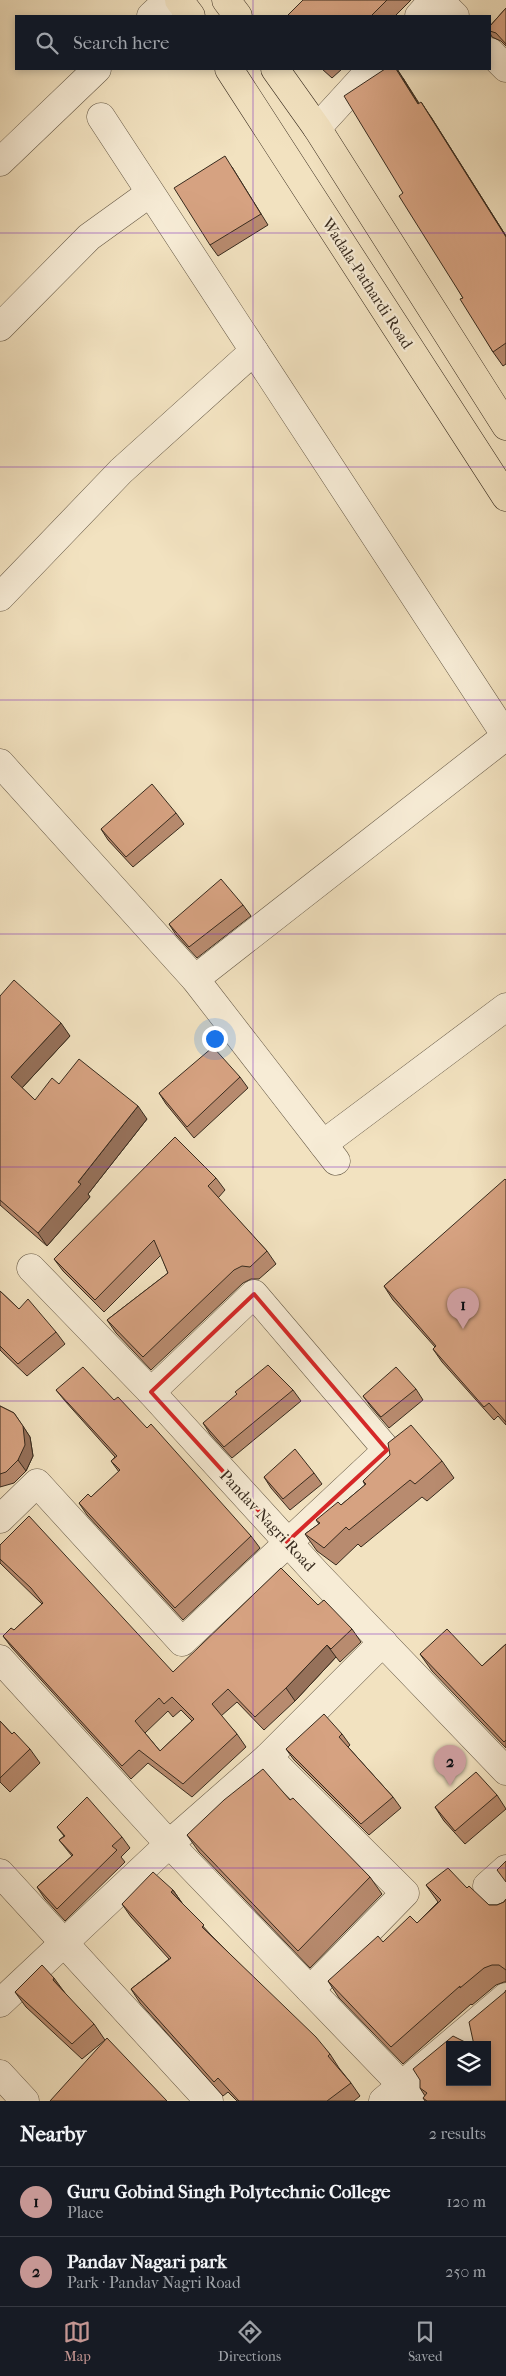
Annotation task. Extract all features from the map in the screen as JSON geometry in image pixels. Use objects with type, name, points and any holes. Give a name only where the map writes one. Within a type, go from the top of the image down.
[{"type":"main road","points":[[180,0],[190,15]]},
{"type":"main road","points":[[226,0],[237,15]]},
{"type":"main road","name":"Wadala-Pathardi Road","points":[[230,70],[506,498]]},
{"type":"main road","points":[[277,70],[318,128],[506,426]]},
{"type":"street","points":[[152,15],[168,0]]},
{"type":"street","points":[[420,15],[433,0]]},
{"type":"street","points":[[439,0],[454,15]]},
{"type":"street","points":[[491,53],[506,68]]},
{"type":"street","points":[[0,162],[96,70]]},
{"type":"street","points":[[318,128],[370,70]]},
{"type":"street","points":[[101,117],[506,736],[195,979]]},
{"type":"street","points":[[0,327],[89,237],[150,193]]},
{"type":"street","points":[[0,598],[121,471],[254,351]]},
{"type":"street","points":[[0,762],[195,979],[329,1152],[506,1007]]},
{"type":"street","name":"Pandav Nagri Road","points":[[31,1268],[151,1392],[288,1542],[506,1771]]},
{"type":"street","points":[[0,1519],[37,1483],[182,1642],[387,1450],[254,1294],[151,1392]]},
{"type":"street","points":[[0,2003],[169,1844],[268,1757],[383,1642]]},
{"type":"street","points":[[0,1659],[169,1844],[310,1990],[401,2096],[505,2000]]},
{"type":"street","points":[[268,1757],[405,1893],[310,1990]]},
{"type":"street","points":[[506,1869],[487,1886],[506,1907]]},
{"type":"street","points":[[0,1873],[64,1943],[196,2096]]},
{"type":"street","points":[[0,2074],[25,2101]]},
{"type":"highlighted area","points":[[254,1294],[387,1450],[287,1542],[151,1392]]},
{"type":"building","points":[[303,0],[387,0],[372,15],[288,15]]},
{"type":"building","points":[[506,8],[506,44],[496,33],[491,31],[491,25]]},
{"type":"building","points":[[383,70],[397,70],[418,104],[421,102],[506,237],[506,343],[493,352],[460,299],[463,298],[399,196],[403,193],[344,96]]},
{"type":"building","points":[[225,156],[261,214],[210,245],[174,188]]},
{"type":"building","points":[[152,784],[176,813],[126,857],[101,829]]},
{"type":"building","points":[[221,879],[243,905],[189,947],[169,924]]},
{"type":"building","points":[[14,980],[61,1023],[11,1077],[35,1100],[52,1078],[59,1084],[79,1059],[138,1106],[78,1182],[81,1184],[38,1233],[0,1200],[0,996]]},
{"type":"building","points":[[213,1047],[240,1077],[187,1127],[159,1093]]},
{"type":"building","points":[[175,1137],[216,1178],[208,1186],[267,1251],[250,1267],[242,1266],[234,1270],[143,1357],[107,1320],[168,1273],[154,1240],[95,1300],[54,1259]]},
{"type":"building","points":[[505,1179],[506,1422],[489,1403],[484,1407],[433,1349],[436,1346],[384,1286]]},
{"type":"building","points":[[0,1291],[19,1309],[28,1299],[56,1332],[18,1364],[0,1346]]},
{"type":"building","points":[[268,1365],[293,1390],[224,1447],[203,1423],[237,1394],[235,1392]]},
{"type":"building","points":[[83,1367],[114,1400],[118,1397],[147,1428],[151,1424],[251,1536],[175,1608],[79,1503],[88,1494],[91,1497],[120,1470],[111,1461],[117,1456],[56,1390]]},
{"type":"building","points":[[396,1367],[416,1389],[381,1417],[363,1396]]},
{"type":"building","points":[[0,1406],[14,1413],[23,1426],[25,1445],[18,1460],[6,1472],[0,1474]]},
{"type":"building","points":[[411,1425],[442,1461],[415,1484],[410,1480],[349,1530],[346,1527],[324,1548],[305,1534],[320,1523],[316,1520],[338,1502],[341,1505],[366,1484],[363,1481],[390,1455],[388,1443]]},
{"type":"building","points":[[295,1449],[314,1473],[283,1499],[264,1477]]},
{"type":"building","points":[[29,1516],[173,1672],[281,1568],[318,1605],[324,1600],[352,1629],[331,1649],[327,1645],[255,1717],[228,1689],[212,1704],[237,1734],[183,1784],[139,1750],[122,1766],[3,1636],[11,1628],[14,1630],[43,1603],[31,1588],[0,1559],[0,1545]],"holes":[[[172,1697],[194,1719],[160,1751],[135,1721],[159,1698],[164,1704]]]},
{"type":"building","points":[[447,1629],[482,1666],[506,1644],[506,1740],[504,1742],[420,1654]]},
{"type":"building","points":[[324,1714],[342,1734],[339,1737],[393,1797],[361,1824],[286,1749]]},
{"type":"building","points":[[0,1721],[12,1734],[14,1732],[30,1749],[0,1778]]},
{"type":"building","points":[[263,1769],[290,1800],[293,1798],[370,1877],[298,1951],[187,1835],[224,1800]]},
{"type":"building","points":[[476,1772],[497,1795],[455,1831],[435,1807]]},
{"type":"building","points":[[87,1797],[122,1837],[112,1846],[117,1850],[57,1909],[37,1887],[73,1855],[59,1840],[65,1836],[57,1827]]},
{"type":"building","points":[[506,1861],[506,1882],[497,1870]]},
{"type":"building","points":[[448,1868],[467,1888],[469,1886],[489,1905],[497,1905],[506,1899],[506,1970],[499,1965],[484,1968],[460,1988],[460,1986],[391,2047],[328,1981],[378,1936],[383,1942],[410,1916],[417,1923],[441,1900],[426,1885]]},
{"type":"building","points":[[153,1872],[173,1890],[171,1892],[204,1925],[202,1927],[316,2037],[330,2054],[328,2056],[351,2083],[327,2101],[239,2101],[218,2078],[214,2082],[131,1989],[171,1958],[122,1904]]},
{"type":"building","points":[[42,1965],[54,1978],[53,1980],[94,2024],[72,2044],[15,1992]]},
{"type":"building","points":[[506,1990],[506,2101],[427,2101],[423,2098],[427,2093],[420,2088],[420,2080],[413,2069],[446,2042],[446,2086],[491,2086],[491,2041],[473,2041],[469,2022]]},
{"type":"building","points":[[453,2036],[463,2041],[447,2041]]},
{"type":"building","points":[[107,2038],[167,2101],[50,2101]]},
{"type":"place","name":"Guru Gobind Singh Polytechnic College","points":[[463,1329]]},
{"type":"place","name":"Pandav Nagari park","points":[[450,1786]]}]
